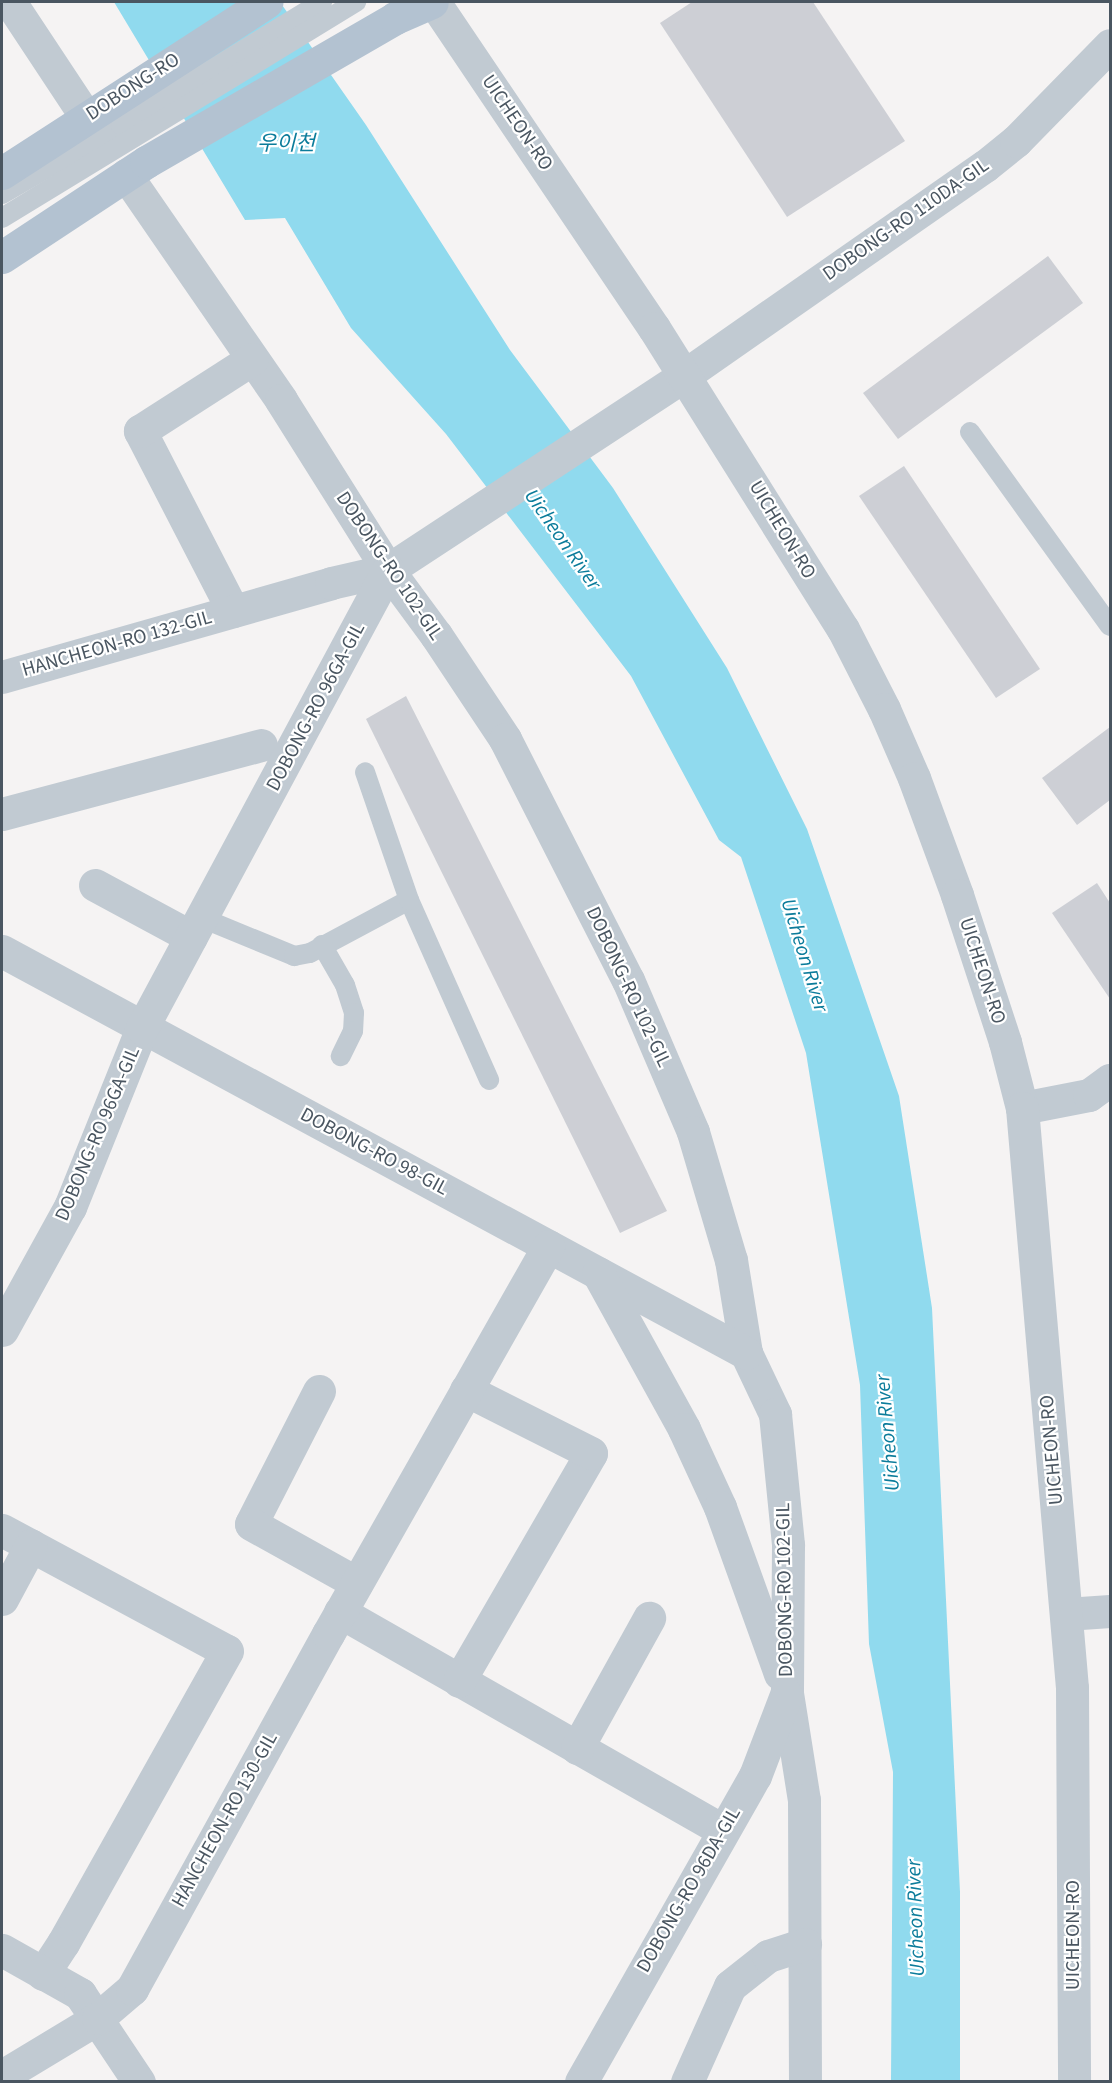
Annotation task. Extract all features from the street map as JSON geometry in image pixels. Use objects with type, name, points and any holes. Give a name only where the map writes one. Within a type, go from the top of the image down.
[{"type":"main road","name":"DOBONG-RO","points":[[2,257],[120,137],[266,2]]},
{"type":"main road","points":[[120,137],[433,2]]},
{"type":"main road","name":"DOBONG-RO","points":[[2,173],[120,137]]},
{"type":"street","name":"DOBONG-RO 102-GIL","points":[[10,2],[120,137],[252,359],[397,565],[436,635],[505,739],[628,980],[693,1132],[731,1260],[746,1353],[775,1414],[788,1545],[787,1693],[804,1800],[806,2082]]},
{"type":"street","name":"UICHEON-RO","points":[[433,2],[591,231],[843,629],[884,709],[914,778],[957,894],[1005,1042],[1022,1108],[1072,1688],[1074,2082]]},
{"type":"street","name":"DOBONG-RO 110DA-GIL","points":[[397,565],[684,375],[985,166],[1016,141],[1110,45]]},
{"type":"street","name":"HANCHEON-RO 132-GIL","points":[[233,611],[140,431],[252,359]]},
{"type":"street","name":"HANCHEON-RO 132-GIL","points":[[2,677],[397,565]]},
{"type":"street","name":"DOBONG-RO 96GA-GIL","points":[[2,1330],[70,1207],[142,1028],[397,565]]},
{"type":"street","points":[[2,814],[261,745]]},
{"type":"street","points":[[95,885],[196,928]]},
{"type":"street","name":"DOBONG-RO 98-GIL","points":[[2,951],[746,1353]]},
{"type":"street","points":[[1022,1108],[1089,1095],[1110,1080]]},
{"type":"street","name":"HANCHEON-RO 130-GIL","points":[[2,2076],[98,2018],[132,1989],[340,1612],[548,1246]]},
{"type":"street","name":"DOBONG-RO 102-GIL","points":[[597,1273],[684,1430],[720,1508],[787,1693]]},
{"type":"street","points":[[459,1681],[591,1454],[466,1390]]},
{"type":"street","points":[[320,1391],[251,1524],[357,1582]]},
{"type":"street","points":[[2,1530],[227,1652],[43,1974]]},
{"type":"street","points":[[2,1599],[31,1545]]},
{"type":"street","points":[[1066,1614],[1110,1611]]},
{"type":"street","points":[[340,1612],[722,1830]]},
{"type":"street","points":[[577,1748],[649,1618]]},
{"type":"street","name":"DOBONG-RO 96DA-GIL","points":[[581,2082],[722,1830],[755,1776],[787,1693]]},
{"type":"street","points":[[687,2082],[730,1986],[768,1956],[805,1944]]},
{"type":"street","points":[[2,1950],[80,1994],[139,2082]]},
{"type":"lane","points":[[2,218],[322,2]]},
{"type":"lane","points":[[2,194],[120,137],[356,2]]},
{"type":"lane","points":[[970,432],[1110,626]]},
{"type":"lane","points":[[365,772],[410,900],[489,1080]]},
{"type":"lane","points":[[196,928],[294,956],[310,953],[410,900]]},
{"type":"lane","points":[[322,945],[345,986],[354,1013],[353,1031],[342,1056]]},
{"type":"water","name":"우이천","points":[[114,2],[280,2],[366,125],[510,350],[613,488],[727,668],[807,829],[899,1096],[932,1308],[960,1892],[960,2081],[891,2081],[893,1772],[869,1644],[860,1385],[806,1053],[741,857],[719,840],[631,676],[446,434],[351,328],[285,218],[245,220]]},
{"type":"building","points":[[692,2],[813,2],[905,141],[787,217],[660,23]]},
{"type":"building","points":[[1048,256],[1083,303],[898,439],[863,393]]},
{"type":"building","points":[[904,466],[1040,669],[996,698],[859,496]]},
{"type":"building","points":[[406,696],[667,1211],[620,1233],[366,719]]},
{"type":"building","points":[[1110,727],[1110,800],[1077,825],[1042,778]]},
{"type":"building","points":[[1097,883],[1110,903],[1110,999],[1052,913]]},
{"type":"water label","name":"Uicheon River","points":[[563,539]]},
{"type":"water label","name":"Uicheon River","points":[[805,955]]},
{"type":"water label","name":"Uicheon River","points":[[887,1433]]},
{"type":"water label","name":"Uicheon River","points":[[915,1918]]}]
